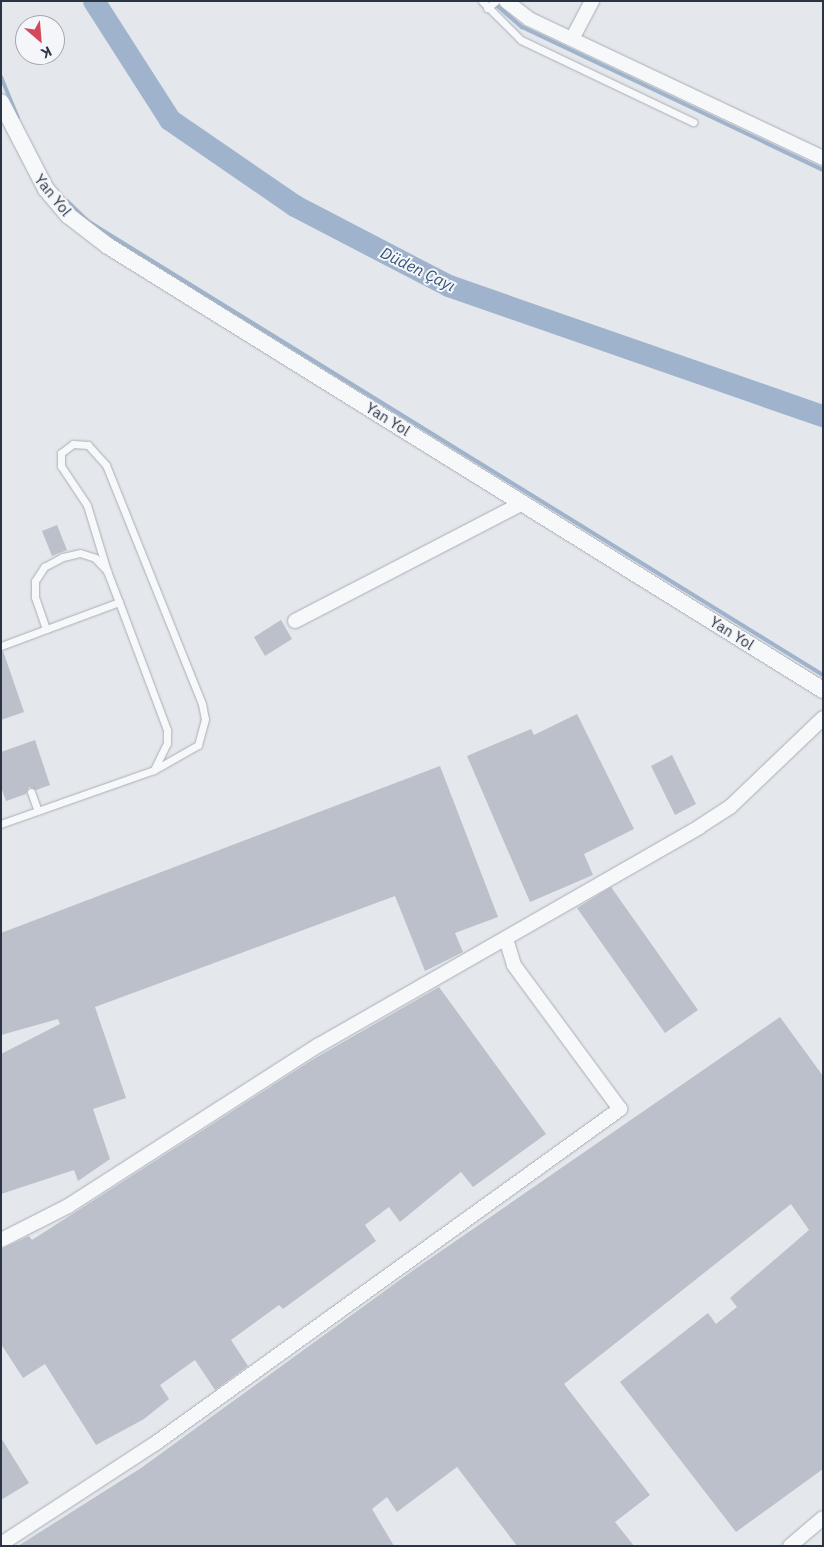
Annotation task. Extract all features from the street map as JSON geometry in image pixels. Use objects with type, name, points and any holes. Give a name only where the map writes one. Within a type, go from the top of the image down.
[{"type":"street","points":[[506,1],[529,19],[823,158]]},
{"type":"street","points":[[572,39],[592,1]]},
{"type":"street","name":"Yan Yol","points":[[1,102],[33,170],[83,228],[823,690]]},
{"type":"street","points":[[295,621],[523,503]]},
{"type":"street","points":[[1,1240],[68,1206],[222,1103],[730,807],[823,718]]},
{"type":"street","points":[[1,1544],[156,1443],[620,1109],[514,965],[506,938]]},
{"type":"street","points":[[790,1546],[823,1518]]},
{"type":"lane","points":[[482,1],[521,40],[693,122]]},
{"type":"lane","points":[[488,7],[496,1]]},
{"type":"lane","points":[[1,824],[154,770],[198,746],[204,730],[202,704],[106,465],[88,445],[73,444],[61,453],[61,466],[87,505],[107,570],[167,730],[166,753],[154,770]]},
{"type":"lane","points":[[46,629],[34,597],[35,581],[44,567],[80,553],[95,558],[107,570]]},
{"type":"lane","points":[[1,646],[119,602]]},
{"type":"lane","points":[[32,792],[38,811]]},
{"type":"building","points":[[57,525],[67,550],[52,556],[42,531]]},
{"type":"building","points":[[281,620],[292,639],[265,656],[254,637]]},
{"type":"building","points":[[3,651],[24,712],[1,720],[1,652]]},
{"type":"building","points":[[577,714],[634,829],[584,854],[593,875],[530,902],[467,756],[531,729],[534,735]]},
{"type":"building","points":[[35,740],[50,785],[36,790],[29,787],[26,794],[6,801],[1,787],[1,752]]},
{"type":"building","points":[[672,755],[696,804],[675,815],[651,766]]},
{"type":"building","points":[[440,766],[498,917],[455,933],[463,952],[425,971],[395,896],[95,1007],[126,1098],[93,1109],[110,1159],[78,1181],[74,1170],[1,1194],[1,1054],[60,1024],[58,1019],[1,1035],[1,933]]},
{"type":"building","points":[[611,887],[698,1010],[665,1033],[577,908]]},
{"type":"building","points":[[439,987],[546,1134],[473,1187],[461,1172],[400,1222],[389,1207],[365,1225],[376,1241],[283,1309],[279,1305],[231,1340],[248,1366],[215,1390],[195,1360],[160,1385],[169,1399],[144,1419],[96,1445],[45,1364],[23,1378],[1,1344],[1,1249],[29,1236],[32,1240],[312,1060]]},
{"type":"building","points":[[780,1017],[823,1076],[823,1469],[736,1532],[620,1382],[708,1313],[716,1324],[737,1307],[730,1298],[809,1230],[791,1204],[564,1384],[650,1495],[615,1522],[634,1546],[517,1546],[457,1467],[397,1512],[387,1497],[372,1509],[394,1546],[18,1546],[141,1468],[415,1269]]},
{"type":"building","points":[[1,1438],[29,1483],[1,1500]]},
{"type":"waterway","name":"Düden Çayı","points":[[94,1],[170,120],[295,206],[449,286],[823,416]]},
{"type":"waterway","points":[[494,3],[522,27],[823,170]]},
{"type":"waterway","points":[[1,77],[18,118]]},
{"type":"waterway","points":[[67,201],[89,222],[823,675]]}]
